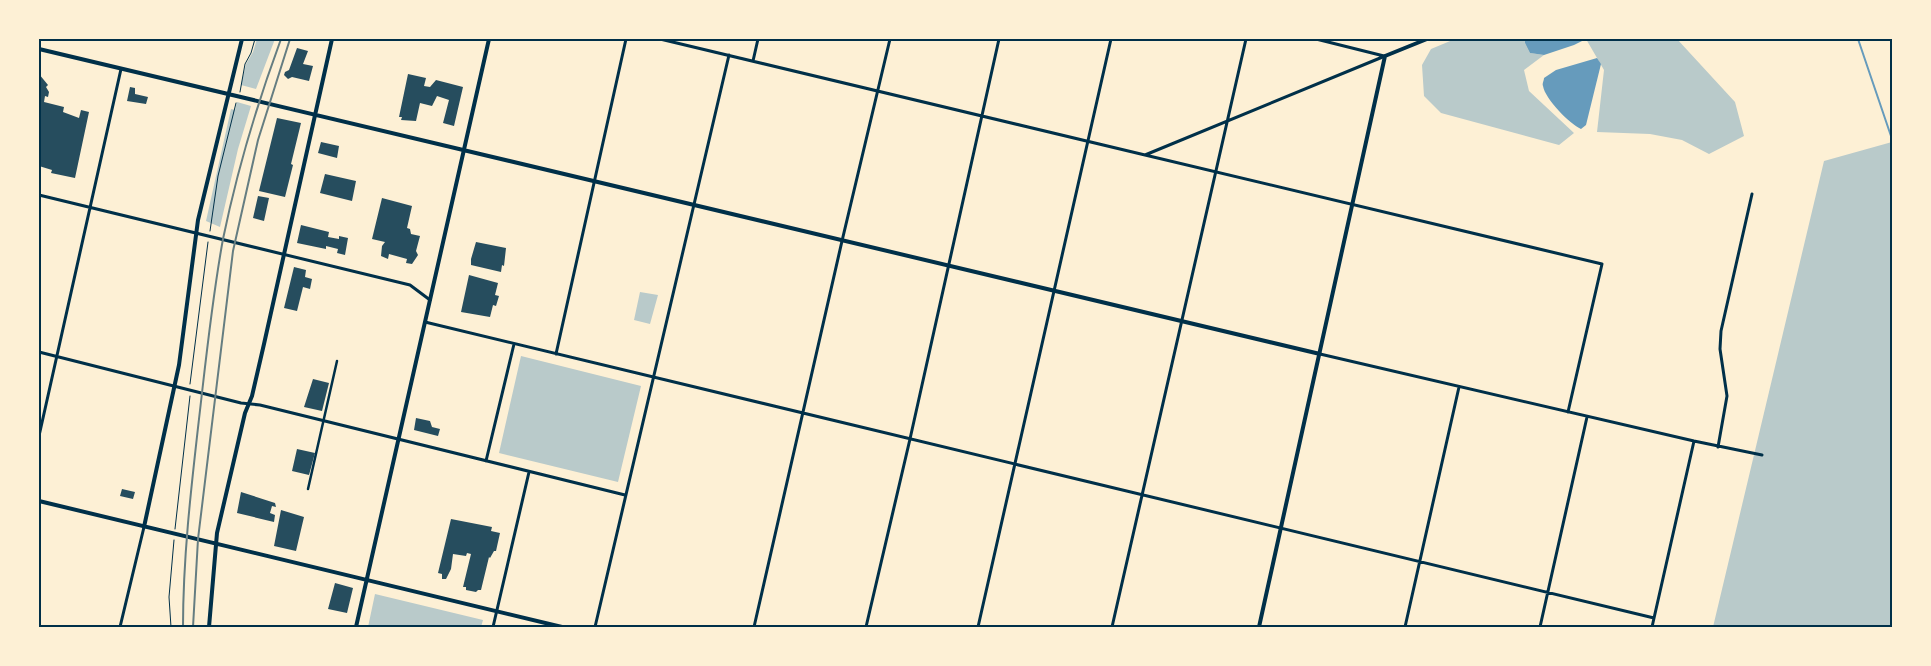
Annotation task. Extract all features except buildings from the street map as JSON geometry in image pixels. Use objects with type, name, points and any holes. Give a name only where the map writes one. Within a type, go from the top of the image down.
[{"type":"street","points":[[120,627],[174,386],[196,233],[242,39]]},
{"type":"street","points":[[209,627],[216,544],[332,39]]},
{"type":"street","points":[[356,627],[489,39]]},
{"type":"street","points":[[556,354],[626,39]]},
{"type":"street","points":[[660,39],[1602,264],[1568,412]]},
{"type":"street","points":[[753,61],[758,39]]},
{"type":"street","points":[[754,627],[890,39]]},
{"type":"street","points":[[866,627],[910,440],[999,39]]},
{"type":"street","points":[[978,627],[1111,39]]},
{"type":"street","points":[[1112,627],[1246,39]]},
{"type":"street","points":[[1316,39],[1385,56]]},
{"type":"street","points":[[1145,155],[1427,39]]},
{"type":"street","points":[[39,49],[1182,322],[1694,442],[1762,455]]},
{"type":"street","points":[[595,627],[652,377],[695,205],[729,55]]},
{"type":"street","points":[[1259,627],[1385,56]]},
{"type":"street","points":[[39,436],[121,69]]},
{"type":"street","points":[[1718,447],[1727,396],[1720,349],[1722,331],[1752,194]]},
{"type":"street","points":[[39,195],[410,285],[430,300]]},
{"type":"street","points":[[425,322],[1654,618]]},
{"type":"street","points":[[486,461],[514,344]]},
{"type":"street","points":[[39,352],[625,495]]},
{"type":"street","points":[[308,489],[338,361]]},
{"type":"street","points":[[1405,627],[1458,387]]},
{"type":"street","points":[[1540,627],[1587,417]]},
{"type":"street","points":[[1652,627],[1694,442]]},
{"type":"street","points":[[493,627],[529,472]]},
{"type":"street","points":[[39,501],[562,627]]},
{"type":"path","points":[[241,87],[245,64],[255,39]]},
{"type":"path","points":[[211,226],[218,176],[236,103]]},
{"type":"path","points":[[190,380],[208,245]]},
{"type":"path","points":[[176,524],[190,399]]},
{"type":"path","points":[[171,627],[169,597],[173,543]]},
{"type":"shaded area","points":[[257,39],[275,39],[256,89],[241,85],[246,64],[253,52]]},
{"type":"shaded area","points":[[1455,39],[1525,39],[1530,53],[1544,55],[1524,70],[1529,91],[1574,133],[1559,145],[1441,113],[1424,96],[1422,65],[1431,49]]},
{"type":"shaded area","points":[[1586,39],[1677,39],[1735,102],[1744,136],[1709,154],[1682,140],[1650,134],[1597,132],[1604,70]]},
{"type":"shaded area","points":[[237,102],[251,106],[238,149],[220,227],[206,221],[231,109],[235,110]]},
{"type":"shaded area","points":[[1892,142],[1892,627],[1713,627],[1824,161]]},
{"type":"shaded area","points":[[640,292],[658,295],[650,324],[634,320]]},
{"type":"shaded area","points":[[521,356],[641,386],[618,482],[499,453]]},
{"type":"shaded area","points":[[375,594],[483,620],[481,627],[368,627]]},
{"type":"water","points":[[1525,39],[1586,39],[1544,55],[1530,53]]},
{"type":"water","points":[[1597,58],[1601,64],[1586,125],[1581,129],[1565,117],[1548,98],[1543,85],[1544,78],[1556,70]]},
{"type":"waterway","points":[[1858,39],[1892,139]]},
{"type":"railway","points":[[183,627],[184,575],[190,497],[219,262],[241,163],[281,39]]},
{"type":"railway","points":[[193,627],[198,539],[233,251],[258,140],[290,39]]}]
